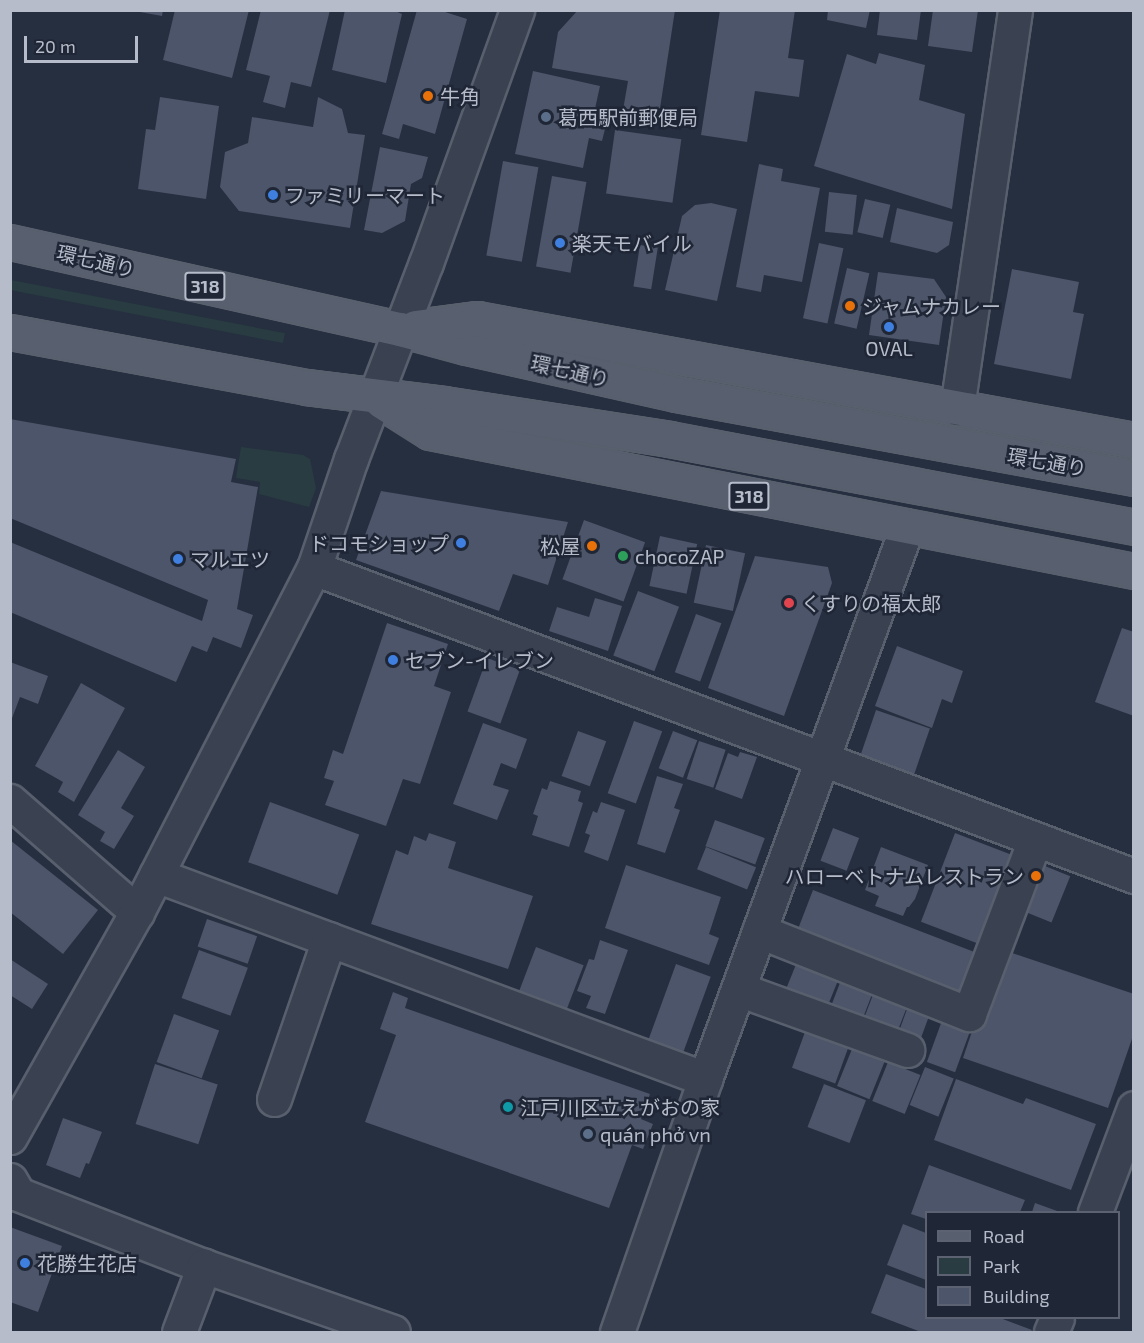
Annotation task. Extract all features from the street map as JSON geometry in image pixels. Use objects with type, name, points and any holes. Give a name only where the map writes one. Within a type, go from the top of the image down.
[{"type":"main road","name":"環七通り","points":[[10,242],[400,329],[466,347],[676,394],[1134,478]]},
{"type":"main road","points":[[400,329],[477,320],[1134,440]]},
{"type":"main road","name":"318","points":[[10,332],[306,387],[444,404],[669,440],[1134,527]]},
{"type":"main road","name":"318","points":[[374,396],[430,432],[1134,571]]},
{"type":"street","points":[[10,1137],[137,912],[314,568],[374,396],[517,10]]},
{"type":"street","points":[[957,408],[1015,10]]},
{"type":"street","points":[[617,1332],[705,1079],[907,527]]},
{"type":"street","points":[[314,568],[1134,876]]},
{"type":"street","points":[[10,801],[137,912]]},
{"type":"street","points":[[759,931],[969,1014],[1035,839]]},
{"type":"street","points":[[156,875],[705,1079]]},
{"type":"street","points":[[274,1099],[329,939]]},
{"type":"street","points":[[738,988],[907,1050]]},
{"type":"street","points":[[1095,1211],[1134,1108]]},
{"type":"street","points":[[10,1180],[18,1194],[204,1266],[393,1332]]},
{"type":"street","points":[[179,1332],[204,1266]]},
{"type":"green space","points":[[11,280],[285,333],[283,343],[10,290]]},
{"type":"green space","points":[[241,447],[303,455],[310,459],[316,488],[309,507],[259,494],[260,482],[236,478]]},
{"type":"building","points":[[129,10],[163,10],[162,16]]},
{"type":"building","points":[[175,10],[249,10],[232,78],[163,60]]},
{"type":"building","points":[[261,10],[330,10],[311,87],[291,82],[285,108],[263,102],[270,76],[246,70]]},
{"type":"building","points":[[345,10],[393,10],[402,14],[386,83],[332,70]]},
{"type":"building","points":[[417,10],[439,10],[467,19],[435,134],[403,124],[399,139],[382,134]]},
{"type":"building","points":[[578,10],[675,10],[659,115],[623,110],[628,81],[552,68],[558,32]]},
{"type":"building","points":[[720,10],[795,10],[788,58],[804,60],[799,97],[755,91],[747,142],[701,135]]},
{"type":"building","points":[[828,10],[870,10],[866,28],[827,20]]},
{"type":"building","points":[[880,10],[921,10],[917,40],[877,35]]},
{"type":"building","points":[[933,10],[978,10],[972,52],[928,46]]},
{"type":"building","points":[[879,53],[925,65],[919,100],[965,114],[952,209],[814,166],[847,54],[876,64]]},
{"type":"building","points":[[533,71],[600,86],[593,118],[607,121],[602,141],[589,138],[583,168],[515,154]]},
{"type":"building","points":[[160,97],[219,106],[206,199],[138,189],[146,129],[155,130]]},
{"type":"building","points":[[318,97],[342,109],[348,133],[365,135],[350,228],[239,211],[220,187],[225,152],[248,143],[252,117],[313,127]]},
{"type":"building","points":[[615,130],[681,139],[672,203],[606,193]]},
{"type":"building","points":[[380,147],[428,157],[422,178],[411,184],[405,221],[382,233],[364,230]]},
{"type":"building","points":[[503,161],[538,167],[522,262],[486,256]]},
{"type":"building","points":[[759,164],[783,169],[781,181],[820,188],[802,282],[764,275],[761,292],[736,287]]},
{"type":"building","points":[[552,176],[586,182],[570,273],[536,267]]},
{"type":"building","points":[[829,192],[857,195],[853,235],[825,232]]},
{"type":"building","points":[[865,199],[890,205],[883,238],[857,232]]},
{"type":"building","points":[[711,203],[737,209],[717,301],[665,290],[682,216],[695,205]]},
{"type":"building","points":[[897,208],[953,222],[949,245],[937,253],[890,242]]},
{"type":"building","points":[[819,243],[843,248],[827,324],[803,318]]},
{"type":"building","points":[[640,245],[658,248],[651,289],[633,286]]},
{"type":"building","points":[[847,268],[869,273],[857,329],[834,324]]},
{"type":"building","points":[[1012,269],[1079,282],[1073,312],[1084,314],[1071,379],[994,364]]},
{"type":"building","points":[[878,272],[934,279],[946,297],[939,345],[869,335]]},
{"type":"building","name":"マルエツ","points":[[10,419],[236,459],[231,482],[258,487],[237,609],[253,615],[241,648],[213,637],[207,652],[192,646],[176,682],[10,612],[10,542],[202,621],[208,600],[10,518]]},
{"type":"building","points":[[381,491],[568,522],[548,585],[513,574],[499,611],[356,560]]},
{"type":"building","points":[[584,520],[645,542],[624,601],[562,579]]},
{"type":"building","points":[[660,536],[697,544],[687,594],[649,586]]},
{"type":"building","points":[[706,545],[745,553],[733,611],[694,603]]},
{"type":"building","points":[[755,556],[828,567],[832,583],[784,716],[708,688]]},
{"type":"building","points":[[638,591],[679,607],[654,671],[613,655]]},
{"type":"building","points":[[595,598],[622,606],[608,651],[549,631],[557,607],[589,617]]},
{"type":"building","points":[[696,614],[721,623],[700,681],[675,672]]},
{"type":"building","points":[[387,623],[448,644],[434,686],[451,692],[420,784],[403,779],[386,826],[325,805],[334,781],[324,778],[333,750],[343,754]]},
{"type":"building","points":[[1122,628],[1134,632],[1134,716],[1095,702]]},
{"type":"building","points":[[897,646],[963,671],[952,703],[942,699],[932,728],[875,706]]},
{"type":"building","points":[[487,658],[520,670],[500,724],[468,712]]},
{"type":"building","points":[[10,662],[48,676],[38,704],[20,697],[11,721]]},
{"type":"building","points":[[81,683],[125,708],[74,802],[58,792],[63,782],[35,766]]},
{"type":"building","points":[[876,710],[930,729],[914,774],[860,755]]},
{"type":"building","points":[[634,721],[662,731],[636,804],[608,793]]},
{"type":"building","points":[[483,723],[527,739],[516,769],[501,763],[493,785],[509,790],[497,820],[453,804]]},
{"type":"building","points":[[578,731],[606,741],[590,786],[562,776]]},
{"type":"building","points":[[673,731],[697,740],[683,778],[659,768]]},
{"type":"building","points":[[699,741],[726,750],[713,788],[687,779]]},
{"type":"building","points":[[118,750],[145,767],[121,808],[134,816],[114,849],[100,841],[105,832],[78,815]]},
{"type":"building","points":[[740,752],[757,757],[742,799],[715,789],[728,753],[738,757]]},
{"type":"building","points":[[657,776],[683,784],[674,808],[680,810],[665,853],[637,844]]},
{"type":"building","points":[[550,781],[581,791],[578,801],[583,803],[569,847],[532,835],[538,816],[533,814],[542,788],[547,790]]},
{"type":"building","points":[[270,802],[359,834],[337,895],[248,862]]},
{"type":"building","points":[[601,802],[625,810],[608,861],[584,852],[590,835],[585,833],[593,811],[597,813]]},
{"type":"building","points":[[715,820],[765,838],[755,864],[705,846]]},
{"type":"building","points":[[833,828],[859,838],[847,871],[820,861]]},
{"type":"building","points":[[429,833],[456,842],[448,868],[533,896],[508,969],[371,924],[396,850],[408,855],[414,836],[426,841]]},
{"type":"building","points":[[955,833],[1020,858],[986,947],[921,922]]},
{"type":"building","points":[[10,840],[98,910],[63,954],[10,912]]},
{"type":"building","points":[[706,847],[756,867],[747,889],[697,869]]},
{"type":"building","points":[[881,847],[928,865],[915,899],[907,907],[903,916],[875,906],[879,896],[865,890]]},
{"type":"building","points":[[1035,862],[1070,876],[1052,923],[1016,908]]},
{"type":"building","points":[[626,865],[721,897],[709,934],[719,938],[709,965],[605,928]]},
{"type":"building","points":[[813,890],[983,955],[964,1004],[794,939]]},
{"type":"building","points":[[207,919],[257,936],[248,964],[198,946]]},
{"type":"building","points":[[600,940],[628,950],[605,1014],[586,1008],[591,996],[577,991],[589,959],[594,960]]},
{"type":"building","points":[[536,947],[584,965],[566,1012],[518,994]]},
{"type":"building","points":[[1000,949],[1134,994],[1134,1033],[1108,1108],[963,1058]]},
{"type":"building","points":[[199,950],[248,968],[230,1016],[182,998]]},
{"type":"building","points":[[799,957],[841,974],[825,1012],[784,995]]},
{"type":"building","points":[[10,959],[48,984],[32,1009],[10,995]]},
{"type":"building","points":[[676,964],[711,977],[683,1054],[648,1041]]},
{"type":"building","points":[[843,975],[875,987],[860,1025],[829,1012]]},
{"type":"building","points":[[876,987],[910,1000],[895,1039],[861,1026]]},
{"type":"building","name":"江戸川区立えがおの家","points":[[393,992],[408,998],[405,1008],[650,1094],[641,1119],[653,1124],[643,1149],[632,1145],[609,1208],[365,1122],[396,1035],[380,1029]]},
{"type":"building","points":[[910,1001],[932,1009],[920,1041],[898,1033]]},
{"type":"building","points":[[174,1014],[219,1030],[202,1078],[157,1062]]},
{"type":"building","points":[[944,1015],[972,1025],[955,1072],[927,1062]]},
{"type":"building","points":[[805,1032],[848,1048],[835,1083],[792,1068]]},
{"type":"building","points":[[852,1049],[884,1062],[869,1099],[837,1086]]},
{"type":"building","points":[[888,1062],[920,1075],[905,1114],[872,1101]]},
{"type":"building","points":[[155,1064],[218,1084],[198,1144],[136,1124]]},
{"type":"building","points":[[925,1067],[954,1079],[938,1117],[910,1105]]},
{"type":"building","points":[[956,1079],[1023,1104],[1026,1098],[1096,1124],[1071,1190],[934,1140]]},
{"type":"building","points":[[824,1084],[866,1100],[850,1143],[808,1127]]},
{"type":"building","points":[[63,1118],[102,1132],[89,1164],[86,1163],[80,1178],[46,1165]]},
{"type":"building","points":[[929,1165],[1025,1200],[1020,1211],[925,1211],[925,1219],[911,1214]]},
{"type":"building","points":[[1035,1203],[1057,1211],[1032,1211]]},
{"type":"building","points":[[903,1224],[925,1233],[925,1280],[887,1265]]},
{"type":"building","points":[[10,1227],[62,1246],[38,1312],[10,1302]]},
{"type":"building","points":[[886,1274],[925,1289],[925,1319],[1003,1319],[1032,1330],[1031,1332],[921,1332],[871,1313]]},
{"type":"place","name":"牛角","points":[[428,96]]},
{"type":"place","name":"葛西駅前郵便局","points":[[546,117]]},
{"type":"place","name":"ファミリーマート","points":[[273,195]]},
{"type":"place","name":"楽天モバイル","points":[[560,243]]},
{"type":"place","name":"ジャムナカレー","points":[[850,306]]},
{"type":"place","name":"OVAL","points":[[889,327]]},
{"type":"place","name":"ドコモショップ","points":[[461,543]]},
{"type":"place","name":"松屋","points":[[592,546]]},
{"type":"place","name":"chocoZAP","points":[[623,556]]},
{"type":"place","name":"マルエツ","points":[[178,559]]},
{"type":"place","name":"くすりの福太郎","points":[[789,603]]},
{"type":"place","name":"セブン-イレブン","points":[[393,660]]},
{"type":"place","name":"ハローベトナムレストラン","points":[[1036,876]]},
{"type":"place","name":"江戸川区立えがおの家","points":[[508,1107]]},
{"type":"place","name":"quán phở vn","points":[[588,1134]]},
{"type":"place","name":"花勝生花店","points":[[25,1263]]}]
